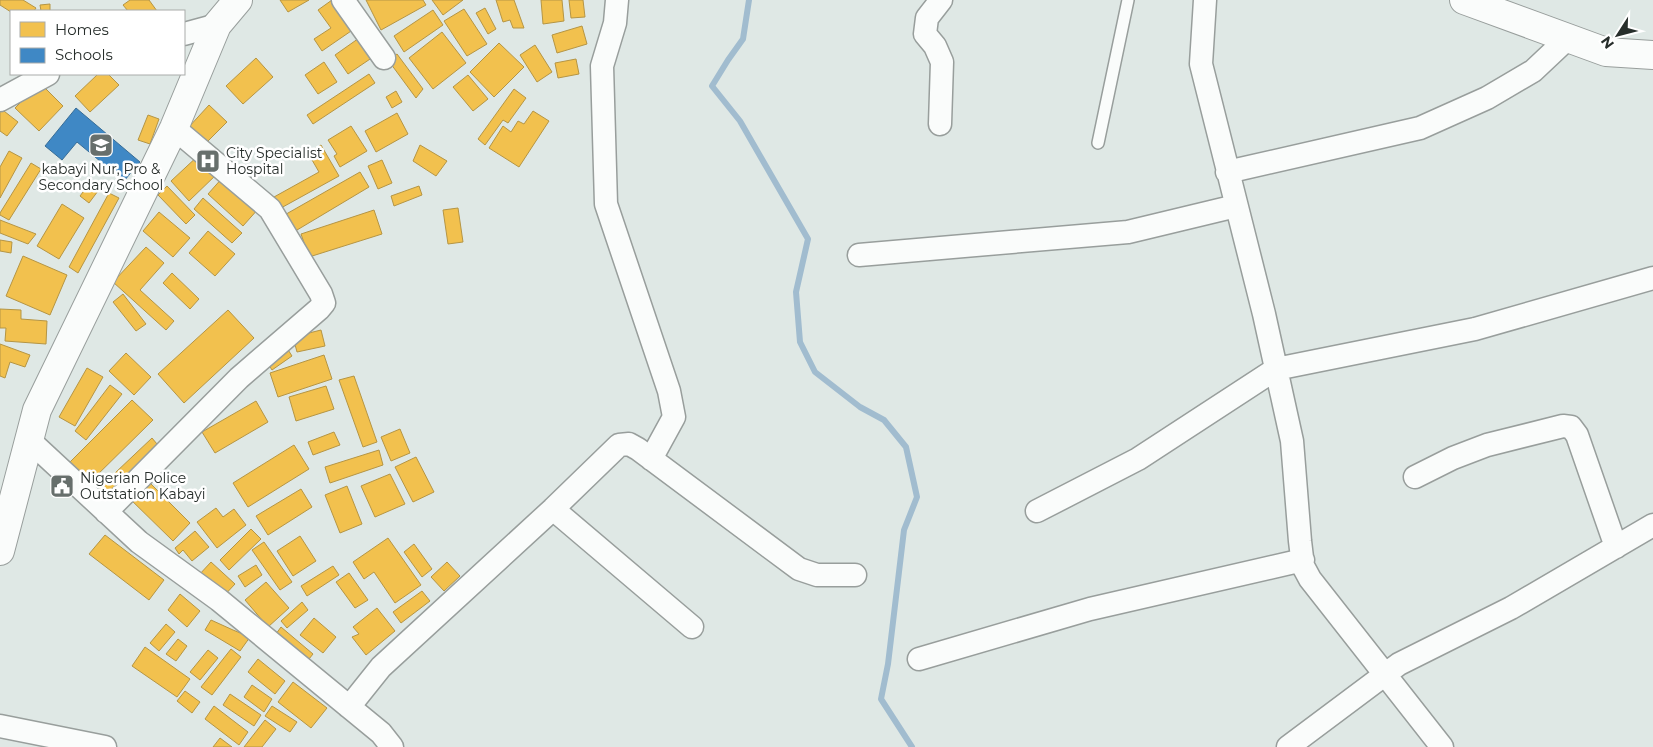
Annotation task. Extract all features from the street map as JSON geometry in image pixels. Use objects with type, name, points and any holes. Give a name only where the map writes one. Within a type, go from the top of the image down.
[{"type":"street","points":[[0,550],[37,410],[174,128],[217,24],[238,0]]},
{"type":"street","points":[[343,0],[384,58]]},
{"type":"street","points":[[617,0],[615,22],[602,66],[606,204],[669,390],[674,418],[652,459]]},
{"type":"street","points":[[940,124],[942,62],[935,46],[925,34],[927,18],[942,0]]},
{"type":"street","points":[[1205,0],[1201,64],[1264,314],[1292,441],[1300,541],[1304,566],[1310,579],[1442,747]]},
{"type":"street","points":[[1464,0],[1606,52],[1653,55]]},
{"type":"street","points":[[185,34],[217,24]]},
{"type":"street","points":[[1228,172],[1420,128],[1487,98],[1533,71],[1567,39]]},
{"type":"street","points":[[0,100],[46,75]]},
{"type":"street","points":[[106,512],[238,378],[324,303],[321,294],[270,209],[174,128]]},
{"type":"street","points":[[859,255],[1128,232],[1236,206]]},
{"type":"street","points":[[1037,512],[1138,459],[1276,369],[1475,329],[1653,278]]},
{"type":"street","points":[[1415,477],[1487,444],[1563,426],[1571,427],[1577,435],[1616,546]]},
{"type":"street","points":[[29,440],[139,542],[219,600],[381,733],[392,747]]},
{"type":"street","points":[[348,707],[382,667],[553,510],[619,445],[629,444],[652,459],[799,569],[816,574],[855,575]]},
{"type":"street","points":[[553,510],[692,627]]},
{"type":"street","points":[[1288,747],[1399,664],[1512,608],[1653,525]]},
{"type":"street","points":[[919,659],[1090,609],[1303,560]]},
{"type":"street","points":[[0,726],[105,747]]},
{"type":"lane","points":[[1098,143],[1128,0]]},
{"type":"building: Homes","points":[[0,0],[23,0],[36,8],[35,10],[10,11],[0,5]]},
{"type":"building: Homes","points":[[130,0],[149,0],[156,10],[127,10],[123,5]]},
{"type":"building: Homes","points":[[280,0],[309,0],[288,12]]},
{"type":"building: Homes","points":[[332,0],[354,29],[322,51],[314,39],[331,28],[318,10]]},
{"type":"building: Homes","points":[[366,0],[423,0],[426,5],[381,30]]},
{"type":"building: Homes","points":[[432,0],[463,0],[443,15]]},
{"type":"building: Homes","points":[[496,0],[514,0],[524,28],[513,28],[510,20],[503,22]]},
{"type":"building: Homes","points":[[541,0],[562,0],[564,21],[543,24]]},
{"type":"building: Homes","points":[[569,0],[583,0],[585,17],[571,18]]},
{"type":"building: Homes","points":[[50,4],[50,10],[41,10],[40,5]]},
{"type":"building: Homes","points":[[485,8],[496,29],[488,34],[476,13]]},
{"type":"building: Homes","points":[[464,9],[487,44],[467,56],[444,21]]},
{"type":"building: Homes","points":[[433,10],[443,25],[404,52],[394,36]]},
{"type":"building: Homes","points":[[582,26],[587,44],[557,53],[552,35]]},
{"type":"building: Homes","points":[[442,32],[466,63],[433,89],[409,58]]},
{"type":"building: Homes","points":[[362,36],[376,55],[348,74],[335,55]]},
{"type":"building: Homes","points":[[499,43],[524,67],[494,97],[470,72]]},
{"type":"building: Homes","points":[[535,45],[552,72],[537,82],[520,55]]},
{"type":"building: Homes","points":[[397,54],[423,89],[416,98],[388,60]]},
{"type":"building: Homes","points":[[256,58],[273,77],[243,104],[226,86]]},
{"type":"building: Homes","points":[[576,59],[579,74],[558,78],[555,63]]},
{"type":"building: Homes","points":[[324,62],[337,82],[318,94],[305,75]]},
{"type":"building: Homes","points":[[369,74],[375,83],[313,124],[307,115]]},
{"type":"building: Homes","points":[[97,75],[109,75],[119,85],[90,112],[75,96]]},
{"type":"building: Homes","points":[[468,75],[488,99],[473,111],[453,87]]},
{"type":"building: Homes","points":[[40,83],[63,106],[39,131],[15,108]]},
{"type":"building: Homes","points":[[514,89],[526,98],[508,123],[503,120],[485,145],[478,139]]},
{"type":"building: Homes","points":[[396,91],[402,102],[392,108],[386,97]]},
{"type":"building: Homes","points":[[209,105],[227,122],[204,145],[187,129]]},
{"type":"building: Homes","points":[[0,108],[18,122],[7,136],[0,131]]},
{"type":"building: Homes","points":[[533,111],[549,121],[519,167],[489,148],[503,126],[511,132],[518,121],[524,124]]},
{"type":"building: Homes","points":[[397,113],[408,134],[376,152],[365,131]]},
{"type":"building: Homes","points":[[148,115],[159,119],[150,144],[138,140]]},
{"type":"building: Homes","points":[[351,126],[367,151],[340,167],[334,156],[337,154],[328,140]]},
{"type":"building: Homes","points":[[321,145],[339,176],[281,208],[274,197],[319,172],[308,153]]},
{"type":"building: Homes","points":[[420,145],[447,161],[436,176],[413,161]]},
{"type":"building: Homes","points":[[9,151],[22,158],[0,198],[0,167]]},
{"type":"building: Homes","points":[[200,154],[218,173],[189,201],[171,181]]},
{"type":"building: Homes","points":[[382,160],[392,183],[378,189],[368,166]]},
{"type":"building: Homes","points":[[31,163],[41,169],[9,220],[0,215],[0,213]]},
{"type":"building: Homes","points":[[360,172],[369,187],[292,233],[281,217]]},
{"type":"building: Homes","points":[[224,176],[259,208],[243,226],[208,194]]},
{"type":"building: Homes","points":[[89,184],[98,191],[89,203],[80,196]]},
{"type":"building: Homes","points":[[167,186],[195,215],[186,224],[158,195]]},
{"type":"building: Homes","points":[[419,186],[422,195],[394,206],[391,196]]},
{"type":"building: Homes","points":[[109,193],[119,198],[78,273],[69,267]]},
{"type":"building: Homes","points":[[203,198],[242,233],[232,243],[194,209]]},
{"type":"building: Homes","points":[[62,204],[84,218],[59,259],[37,246]]},
{"type":"building: Homes","points":[[458,208],[463,242],[448,244],[443,210]]},
{"type":"building: Homes","points":[[374,210],[382,234],[309,257],[301,234]]},
{"type":"building: Homes","points":[[159,212],[190,238],[173,257],[143,231]]},
{"type":"building: Homes","points":[[0,220],[36,234],[28,244],[0,233]]},
{"type":"building: Homes","points":[[208,231],[235,254],[215,276],[189,253]]},
{"type":"building: Homes","points":[[0,240],[12,242],[11,253],[0,251]]},
{"type":"building: Homes","points":[[146,247],[164,263],[140,290],[174,321],[166,330],[113,282]]},
{"type":"building: Homes","points":[[23,256],[67,275],[50,315],[6,296]]},
{"type":"building: Homes","points":[[172,273],[199,299],[190,309],[163,283]]},
{"type":"building: Homes","points":[[123,294],[146,324],[136,331],[113,302]]},
{"type":"building: Homes","points":[[0,309],[21,310],[21,319],[47,321],[46,344],[5,341],[6,328],[0,328]]},
{"type":"building: Homes","points":[[228,310],[254,338],[184,403],[158,374]]},
{"type":"building: Homes","points":[[321,330],[325,346],[297,352],[293,337]]},
{"type":"building: Homes","points":[[0,344],[30,355],[25,367],[10,362],[5,378],[0,376]]},
{"type":"building: Homes","points":[[285,345],[292,356],[272,370],[265,359]]},
{"type":"building: Homes","points":[[126,353],[151,377],[134,395],[109,371]]},
{"type":"building: Homes","points":[[324,355],[332,379],[278,397],[270,373]]},
{"type":"building: Homes","points":[[87,368],[103,377],[75,426],[59,417]]},
{"type":"building: Homes","points":[[354,376],[377,442],[363,447],[339,380]]},
{"type":"building: Homes","points":[[110,385],[122,394],[86,440],[75,431]]},
{"type":"building: Homes","points":[[326,386],[334,409],[296,421],[289,397]]},
{"type":"building: Homes","points":[[132,400],[153,420],[87,485],[67,465]]},
{"type":"building: Homes","points":[[256,401],[268,422],[215,453],[202,432]]},
{"type":"building: Homes","points":[[400,429],[410,453],[391,461],[381,437]]},
{"type":"building: Homes","points":[[334,432],[340,445],[313,455],[308,442]]},
{"type":"building: Homes","points":[[152,438],[162,450],[108,501],[97,490]]},
{"type":"building: Homes","points":[[294,445],[309,469],[248,507],[233,483]]},
{"type":"building: Homes","points":[[379,450],[383,465],[330,483],[325,467]]},
{"type":"building: Homes","points":[[416,457],[434,492],[413,502],[395,467]]},
{"type":"building: Homes","points":[[390,474],[405,504],[375,517],[361,486]]},
{"type":"building: Homes","points":[[144,477],[190,523],[173,541],[126,495]]},
{"type":"building: Homes","points":[[347,486],[362,524],[340,533],[325,495]]},
{"type":"building: Homes","points":[[301,489],[312,507],[268,535],[256,516]]},
{"type":"building: Homes","points":[[216,508],[223,517],[234,509],[246,525],[217,548],[197,522]]},
{"type":"building: Homes","points":[[251,529],[261,539],[229,570],[220,560]]},
{"type":"building: Homes","points":[[195,531],[209,547],[192,561],[183,550],[179,554],[175,548]]},
{"type":"building: Homes","points":[[105,535],[164,580],[149,600],[89,554]]},
{"type":"building: Homes","points":[[300,536],[316,561],[293,576],[277,551]]},
{"type":"building: Homes","points":[[388,538],[421,585],[395,603],[374,572],[364,579],[353,562]]},
{"type":"building: Homes","points":[[264,542],[292,582],[280,590],[252,550]]},
{"type":"building: Homes","points":[[414,544],[432,569],[422,577],[404,552]]},
{"type":"building: Homes","points":[[211,562],[235,584],[221,599],[198,576]]},
{"type":"building: Homes","points":[[447,562],[460,576],[444,591],[431,577]]},
{"type":"building: Homes","points":[[256,565],[262,575],[245,587],[238,576]]},
{"type":"building: Homes","points":[[333,566],[339,575],[307,596],[301,586]]},
{"type":"building: Homes","points":[[349,573],[368,600],[355,608],[336,582]]},
{"type":"building: Homes","points":[[266,582],[289,608],[268,627],[245,600]]},
{"type":"building: Homes","points":[[422,591],[430,601],[401,623],[393,612]]},
{"type":"building: Homes","points":[[180,594],[200,611],[187,627],[168,610]]},
{"type":"building: Homes","points":[[302,602],[308,610],[287,628],[281,621]]},
{"type":"building: Homes","points":[[377,608],[395,631],[366,655],[352,637],[359,634],[353,627]]},
{"type":"building: Homes","points":[[314,618],[336,637],[323,653],[300,635]]},
{"type":"building: Homes","points":[[211,620],[250,637],[240,651],[205,630]]},
{"type":"building: Homes","points":[[166,624],[175,632],[159,651],[150,643]]},
{"type":"building: Homes","points":[[281,627],[313,654],[305,664],[273,638]]},
{"type":"building: Homes","points":[[178,639],[187,646],[176,661],[166,654]]},
{"type":"building: Homes","points":[[145,647],[190,679],[177,697],[132,666]]},
{"type":"building: Homes","points":[[231,649],[241,657],[212,695],[201,687]]},
{"type":"building: Homes","points":[[208,650],[218,658],[200,680],[190,672]]},
{"type":"building: Homes","points":[[258,659],[285,681],[275,694],[248,672]]},
{"type":"building: Homes","points":[[293,682],[327,708],[311,728],[278,702]]},
{"type":"building: Homes","points":[[252,685],[272,699],[264,712],[244,697]]},
{"type":"building: Homes","points":[[185,691],[200,702],[192,713],[177,701]]},
{"type":"building: Homes","points":[[230,694],[261,715],[254,726],[223,705]]},
{"type":"building: Homes","points":[[214,706],[248,732],[239,745],[205,719]]},
{"type":"building: Homes","points":[[272,706],[297,722],[290,732],[265,716]]},
{"type":"building: Homes","points":[[265,720],[276,729],[262,747],[244,747]]},
{"type":"building: Homes","points":[[220,738],[232,747],[213,747]]},
{"type":"building: Schools","points":[[76,108],[140,162],[124,181],[77,142],[62,160],[45,146]]},
{"type":"waterway","points":[[749,0],[743,39],[712,86],[740,121],[808,239],[796,292],[800,342],[815,372],[860,407],[884,420],[906,447],[917,497],[904,530],[888,664],[881,699],[912,747]]},
{"type":"place","name":"kabayi Nur, Pro & Secondary School","points":[[101,145]]},
{"type":"place","name":"City Specialist Hospital","points":[[208,161]]},
{"type":"place","name":"Nigerian Police Outstation Kabayi","points":[[62,486]]}]
